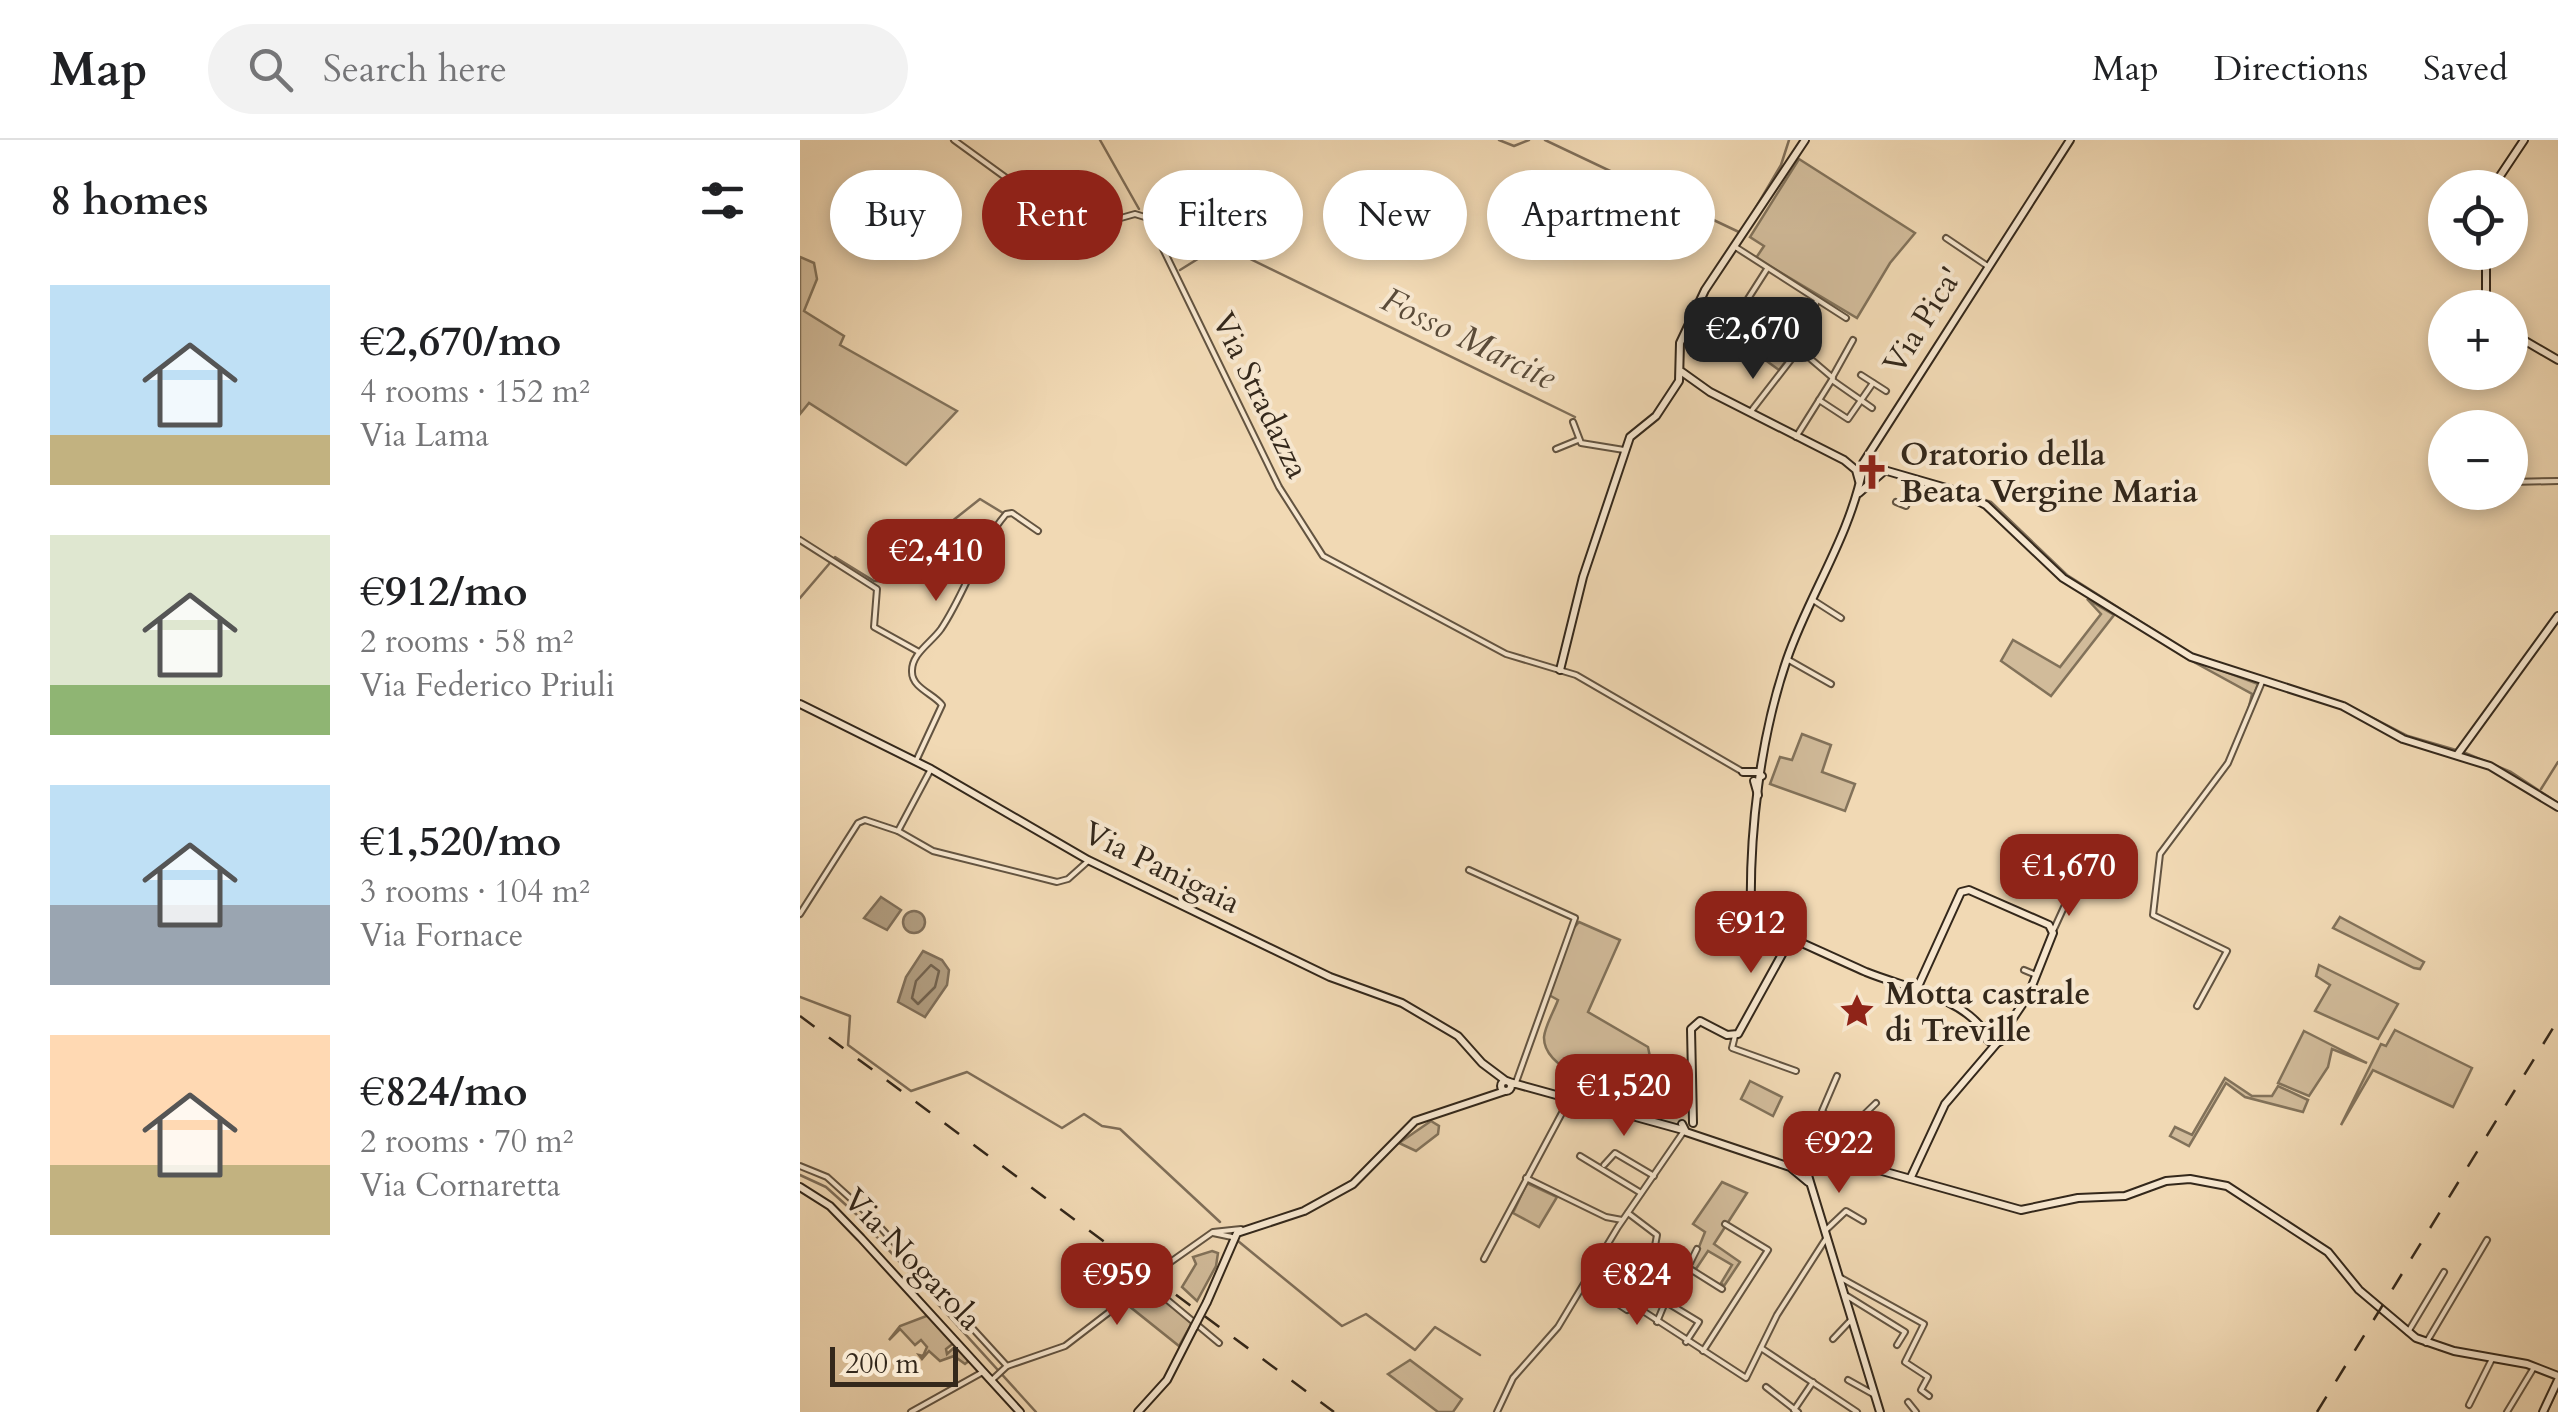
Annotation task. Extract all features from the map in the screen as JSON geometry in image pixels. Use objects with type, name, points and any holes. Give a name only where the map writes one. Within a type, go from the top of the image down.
[{"type":"street","name":"Via Stradazza","points":[[954,140],[1078,230],[1134,214],[1148,218],[1280,487],[1323,556],[1506,654],[1560,670]]},
{"type":"street","points":[[1757,777],[1560,670],[1583,578],[1624,450],[1635,430],[1652,420],[1683,379],[1686,329],[1706,287],[1805,140]]},
{"type":"street","name":"Via Pica'","points":[[1860,465],[2070,140]]},
{"type":"street","points":[[2504,170],[2524,140]]},
{"type":"street","name":"Via Pica'","points":[[1946,238],[1986,265]]},
{"type":"street","points":[[1736,247],[1846,318]]},
{"type":"street","points":[[1736,351],[1756,318],[1744,305],[1768,268]]},
{"type":"street","points":[[1751,412],[1800,348],[1817,300]]},
{"type":"street","points":[[1796,437],[1852,340]]},
{"type":"street","points":[[2528,342],[2558,360]]},
{"type":"street","points":[[1800,348],[1872,408]]},
{"type":"street","points":[[1861,375],[1886,391]]},
{"type":"street","points":[[1683,379],[1844,460],[1918,480],[1986,505],[2063,578],[2200,662],[2343,706],[2395,735],[2500,770],[2558,807]]},
{"type":"street","points":[[1819,400],[1847,419],[1873,383]]},
{"type":"street","points":[[1572,422],[1578,440],[1595,449],[1624,450]]},
{"type":"street","points":[[1556,449],[1578,440]]},
{"type":"street","points":[[1855,501],[1860,465]]},
{"type":"street","points":[[1750,936],[1754,920],[1757,777],[1787,659],[1855,501],[1870,479],[1889,472]]},
{"type":"street","points":[[1896,502],[1906,506],[1918,480]]},
{"type":"street","points":[[2528,482],[2558,482]]},
{"type":"street","points":[[916,761],[942,705],[912,678],[919,652],[945,623],[1003,516],[1012,512],[1038,531]]},
{"type":"street","points":[[800,540],[878,588],[874,627],[919,652]]},
{"type":"street","points":[[1812,600],[1840,618]]},
{"type":"street","points":[[2456,755],[2558,616]]},
{"type":"street","points":[[1787,659],[1832,684]]},
{"type":"street","points":[[2197,1006],[2227,951],[2152,914],[2156,863],[2228,763],[2262,682]]},
{"type":"street","name":"Via Panigaia","points":[[800,704],[931,769],[1088,860],[1330,977],[1402,1003],[1458,1036],[1507,1086]]},
{"type":"street","points":[[898,831],[931,769]]},
{"type":"street","points":[[800,914],[858,823],[868,821],[898,831],[934,852],[1057,882],[1068,879],[1088,860]]},
{"type":"street","points":[[1156,1273],[1209,1235],[1229,1235],[1315,1206],[1361,1178],[1410,1124],[1507,1086],[1576,918],[1469,870]]},
{"type":"street","points":[[1916,991],[1964,891],[2054,929]]},
{"type":"street","points":[[1984,1056],[1986,1036],[2013,1016],[2036,975],[2070,894]]},
{"type":"street","points":[[1754,920],[1950,1003],[1976,1020],[1999,1026],[2005,1037],[1945,1104],[1916,1160],[1914,1176]]},
{"type":"street","points":[[1791,938],[1734,1036],[1732,1048],[1796,1071]]},
{"type":"street","points":[[2024,970],[2036,975]]},
{"type":"street","points":[[1976,1020],[1986,1036],[1997,1043]]},
{"type":"street","points":[[1497,1412],[1517,1372],[1558,1328],[1623,1220],[1687,1126],[1691,1106],[1691,1029],[1700,1022],[1734,1036]]},
{"type":"street","points":[[1837,1076],[1822,1111],[1844,1134]]},
{"type":"street","points":[[1507,1086],[1589,1100],[1660,1124],[1687,1126],[1709,1138],[1790,1167],[1805,1170],[1842,1166],[1914,1176],[2008,1209],[2029,1210],[2078,1198],[2125,1196],[2166,1181],[2190,1179],[2227,1186],[2328,1252],[2382,1310],[2426,1343],[2535,1367],[2558,1378],[2544,1412]]},
{"type":"street","points":[[1842,1166],[1844,1134],[1876,1103]]},
{"type":"street","points":[[1484,1259],[1563,1111]]},
{"type":"street","points":[[1604,1165],[1615,1153],[1654,1176]]},
{"type":"street","points":[[1580,1156],[1642,1193]]},
{"type":"street","points":[[800,1166],[827,1177],[870,1216],[1005,1367]]},
{"type":"street","points":[[1805,1170],[1880,1412]]},
{"type":"street","points":[[1897,1175],[1914,1176]]},
{"type":"street","points":[[1526,1178],[1606,1217],[1623,1220]]},
{"type":"street","name":"Via Nogarola","points":[[800,1188],[846,1222],[994,1378],[1020,1412]]},
{"type":"street","points":[[1628,1213],[1657,1235],[1642,1309],[1744,1378],[1826,1234],[1846,1212],[1862,1221]]},
{"type":"street","points":[[1606,1217],[1618,1228]]},
{"type":"street","points":[[1703,1352],[1768,1250],[1725,1224]]},
{"type":"street","points":[[1138,1412],[1166,1380],[1194,1327],[1229,1235]]},
{"type":"street","points":[[2426,1343],[2488,1240]]},
{"type":"street","points":[[1655,1248],[1722,1288]]},
{"type":"street","points":[[1688,1267],[1697,1249]]},
{"type":"street","points":[[2408,1332],[2444,1272]]},
{"type":"street","points":[[1841,1278],[1924,1324],[1922,1336],[1905,1362],[1928,1377],[1922,1390],[1928,1396]]},
{"type":"street","points":[[994,1378],[1005,1367],[1065,1346],[1147,1283],[1219,1343]]},
{"type":"street","points":[[1586,1283],[1627,1310]]},
{"type":"street","points":[[1656,1322],[1671,1288]]},
{"type":"street","points":[[1847,1296],[1905,1332],[1897,1344]]},
{"type":"street","points":[[1666,1302],[1699,1322],[1686,1342]]},
{"type":"street","points":[[1834,1339],[1845,1323],[1854,1321]]},
{"type":"street","points":[[1760,1348],[1857,1412]]},
{"type":"street","points":[[2469,1405],[2492,1359]]},
{"type":"street","points":[[2506,1412],[2535,1367]]},
{"type":"street","points":[[911,1412],[985,1370]]},
{"type":"street","points":[[1848,1380],[1853,1379],[1875,1395]]},
{"type":"street","points":[[1766,1387],[1796,1411],[1813,1382]]},
{"type":"street","points":[[1908,1402],[1916,1412]]},
{"type":"shaded area","points":[[1799,159],[1915,233],[1890,263],[1857,318],[1756,258],[1764,246],[1750,237]]},
{"type":"shaded area","points":[[800,257],[814,263],[817,279],[804,311],[844,336],[840,345],[957,411],[906,465],[809,403],[800,414]]},
{"type":"shaded area","points":[[1775,325],[1788,335],[1778,349],[1789,357],[1779,370],[1757,354]]},
{"type":"shaded area","points":[[2087,599],[2114,615],[2051,696],[2001,661],[2013,640],[2060,667],[2101,614]]},
{"type":"shaded area","points":[[2181,655],[2258,684],[2247,715],[2252,694]]},
{"type":"shaded area","points":[[1802,734],[1831,745],[1822,772],[1855,784],[1845,811],[1770,784],[1780,757],[1792,760]]},
{"type":"shaded area","points":[[2340,917],[2424,962],[2420,969],[2333,928]]},
{"type":"shaded area","points":[[1579,922],[1620,940],[1588,1012],[1648,1047],[1653,1072],[1633,1091],[1578,1076],[1546,1049],[1544,1037],[1558,1000],[1549,995],[1572,930]]},
{"type":"shaded area","points":[[2319,965],[2398,1004],[2378,1039],[2315,1011],[2330,985],[2316,976]]},
{"type":"shaded area","points":[[2395,1030],[2472,1068],[2453,1107],[2373,1070],[2341,1125],[2381,1044],[2386,1046]]},
{"type":"shaded area","points":[[2304,1031],[2367,1063],[2332,1049],[2328,1067],[2309,1096],[2278,1083]]},
{"type":"shaded area","points":[[2225,1078],[2252,1096],[2272,1096],[2278,1086],[2308,1100],[2303,1112],[2245,1097],[2226,1083],[2189,1146],[2170,1136],[2175,1127],[2192,1135]]},
{"type":"shaded area","points":[[1750,1081],[1782,1097],[1773,1116],[1741,1099]]},
{"type":"shaded area","points":[[1431,1121],[1439,1126],[1438,1134],[1416,1151],[1399,1143]]},
{"type":"shaded area","points":[[1722,1182],[1747,1193],[1714,1244],[1740,1262],[1724,1286],[1721,1283],[1732,1265],[1708,1251],[1696,1269],[1691,1267],[1705,1232],[1693,1224]]},
{"type":"shaded area","points":[[1527,1183],[1557,1197],[1539,1227],[1513,1213]]},
{"type":"shaded area","points":[[1218,1253],[1216,1266],[1197,1301],[1182,1287],[1196,1264],[1193,1257]]},
{"type":"shaded area","points":[[1147,1287],[1193,1321],[1179,1346],[1129,1306]]},
{"type":"shaded area","points":[[929,1315],[955,1342],[946,1349],[947,1354],[957,1345],[970,1360],[965,1364],[954,1356],[940,1361],[929,1351],[922,1359],[919,1355],[923,1356],[927,1347],[921,1340],[915,1345],[900,1329],[889,1340],[900,1326]]},
{"type":"shaded area","points":[[1410,1360],[1462,1399],[1453,1412],[1438,1412],[1388,1374]]},
{"type":"water","points":[[881,897],[901,910],[887,930],[864,918]]},
{"type":"water","points":[[910,911],[918,911],[925,922],[918,933],[910,933],[903,926],[903,918]]},
{"type":"water","points":[[923,951],[942,960],[949,970],[947,985],[925,1017],[898,1002],[906,977]]},
{"type":"waterway","name":"Fosso Marcite","points":[[1100,140],[1139,209]]},
{"type":"waterway","points":[[1499,140],[1514,146],[1529,140]]},
{"type":"waterway","points":[[1545,140],[1741,233]]},
{"type":"waterway","points":[[1752,214],[1781,165],[1789,140]]},
{"type":"waterway","name":"Fosso Marcite","points":[[1180,270],[1217,247],[1242,255],[1575,417]]},
{"type":"waterway","points":[[1885,467],[1991,502],[2067,575],[2171,641]]},
{"type":"waterway","points":[[800,598],[835,557],[874,581],[898,582],[932,537],[980,499],[1003,513]]},
{"type":"waterway","points":[[2342,702],[2408,736],[2456,750]]},
{"type":"waterway","points":[[2463,752],[2511,772],[2558,803]]},
{"type":"waterway","points":[[2541,789],[2558,762]]},
{"type":"waterway","points":[[800,997],[850,1016],[848,1045],[911,1091],[967,1072],[1062,1128],[1084,1114],[1102,1126],[1120,1129],[1220,1222]]},
{"type":"waterway","points":[[800,1175],[826,1187],[856,1214],[1036,1412]]},
{"type":"waterway","points":[[1238,1241],[1342,1326],[1366,1314],[1415,1350],[1435,1327],[1480,1355]]},
{"type":"waterway","points":[[2547,1412],[2558,1388]]},
{"type":"railway","points":[[800,1016],[1334,1412]]},
{"type":"railway","points":[[2317,1412],[2558,1020]]},
{"type":"place","name":"Oratorio della Beata Vergine Maria","points":[[1872,472]]},
{"type":"place","name":"Motta castrale di Treville","points":[[1857,1011]]}]
